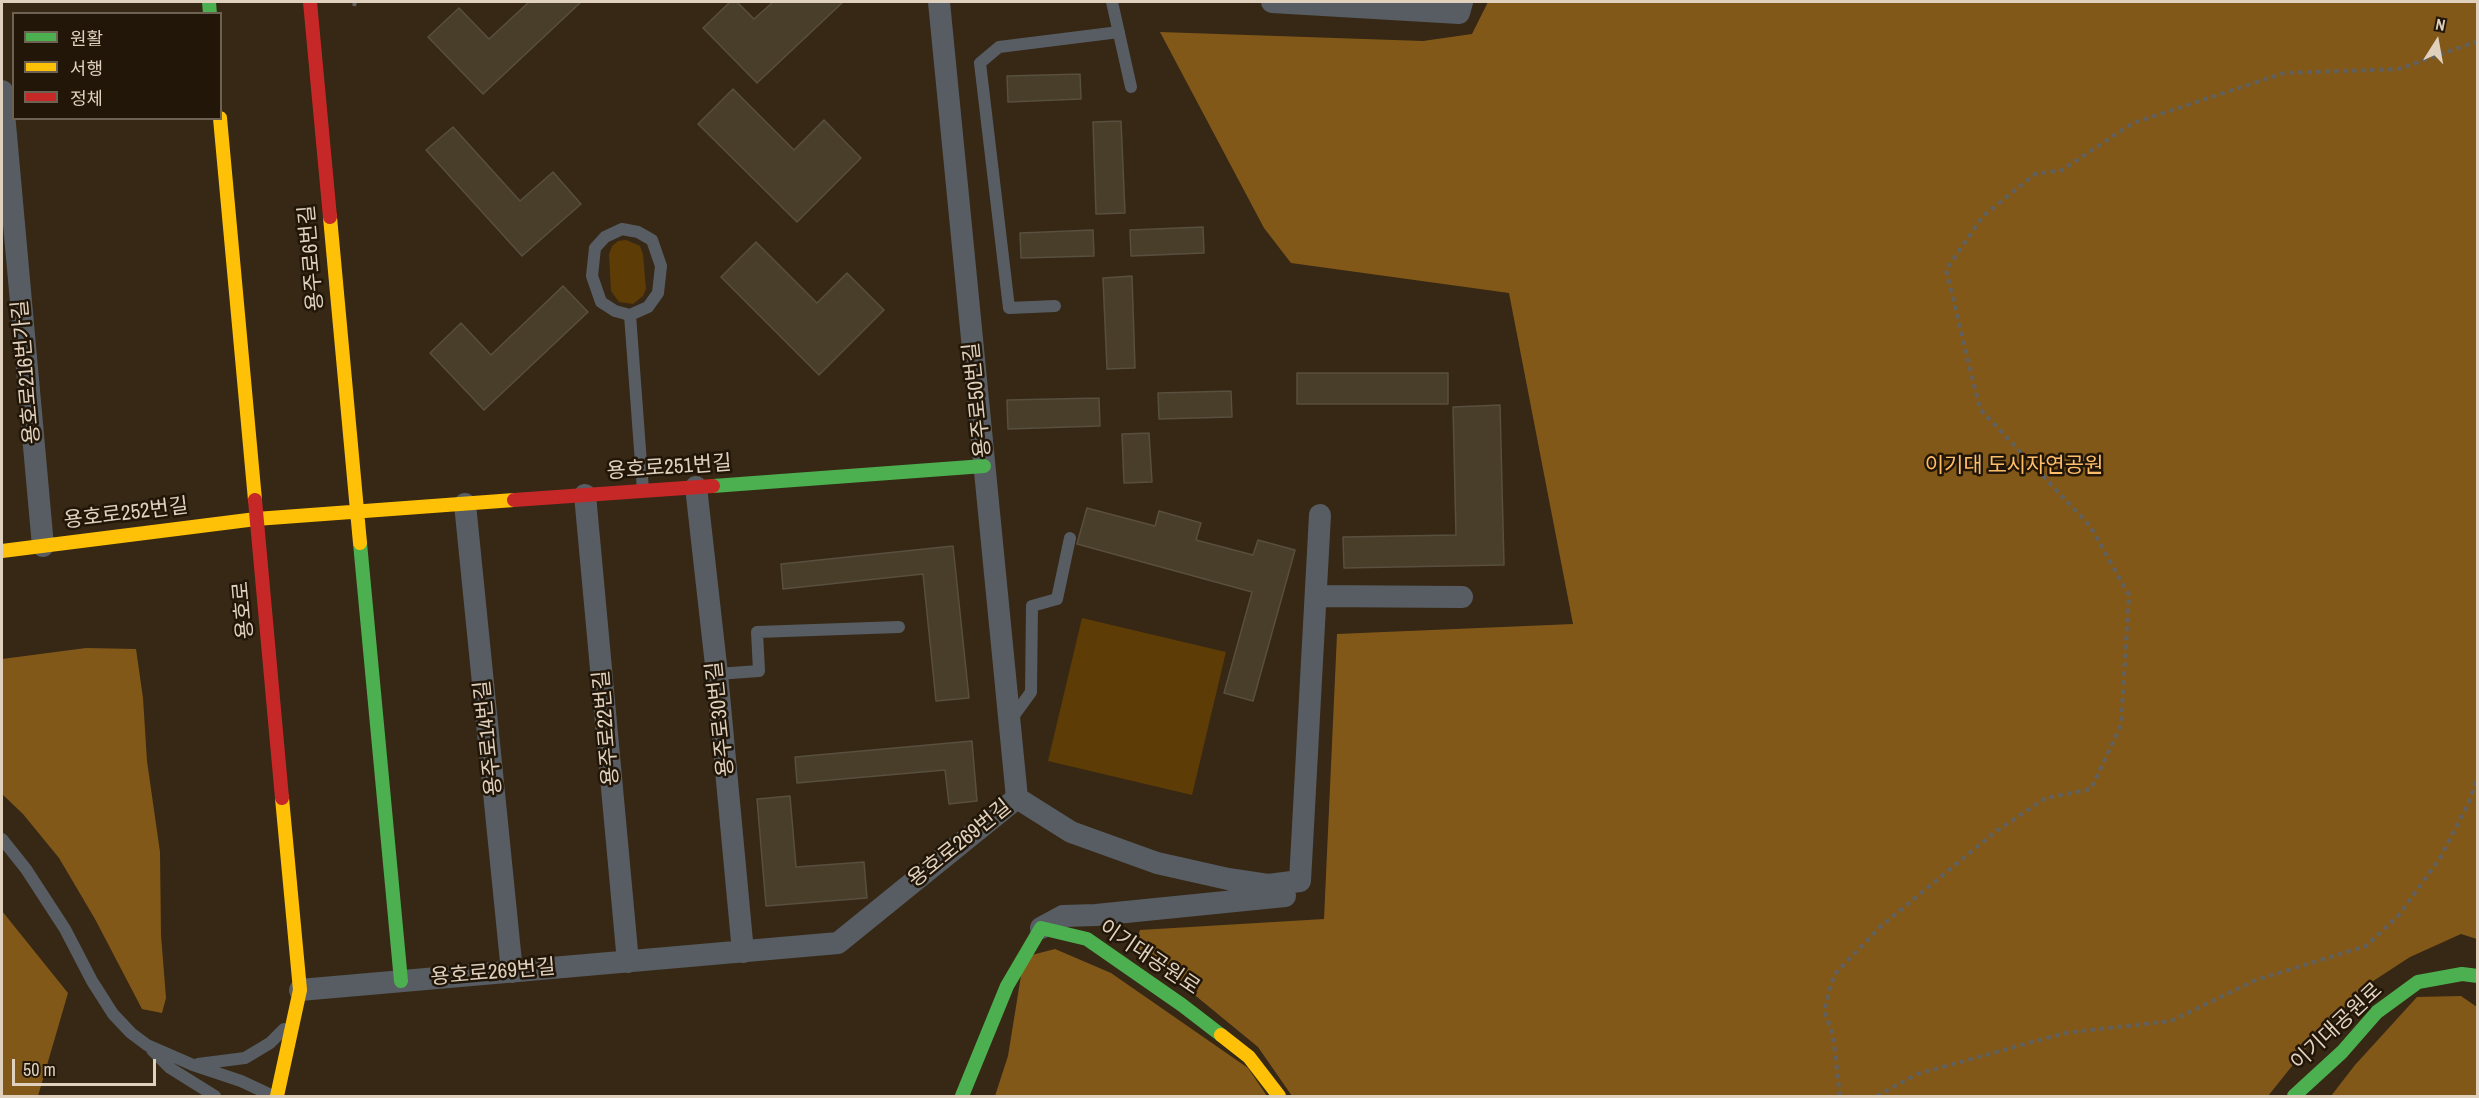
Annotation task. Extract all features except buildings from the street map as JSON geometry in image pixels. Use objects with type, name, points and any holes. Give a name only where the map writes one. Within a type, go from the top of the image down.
[{"type":"street","name":"용주로6번길","points":[[310,2],[357,512]]},
{"type":"street","name":"용주로50번길","points":[[939,2],[1017,798]]},
{"type":"street","points":[[1272,2],[1460,13],[1462,2]]},
{"type":"street","name":"용호로216번가길","points":[[2,91],[43,546]]},
{"type":"street","name":"용호로","points":[[220,120],[300,990],[275,1096]]},
{"type":"street","name":"용호로251번길","points":[[256,519],[984,466]]},
{"type":"street","name":"용주로30번길","points":[[696,487],[717,674],[743,952]]},
{"type":"street","name":"용주로22번길","points":[[585,495],[628,962]]},
{"type":"street","name":"용주로14번길","points":[[465,504],[512,972]]},
{"type":"street","name":"용호로269번길","points":[[357,512],[401,981]]},
{"type":"street","points":[[962,1096],[1006,986],[1041,928],[1063,916],[1096,915],[1288,895],[1296,890],[1300,881],[1320,515]]},
{"type":"street","name":"용호로252번길","points":[[2,551],[256,519]]},
{"type":"street","points":[[1317,596],[1462,597]]},
{"type":"street","name":"용호로269번길","points":[[300,990],[838,944],[1017,798],[1071,832],[1156,863],[1228,879],[1268,885],[1300,881]]},
{"type":"street","name":"이기대공원로","points":[[1041,928],[1086,939],[1182,1005],[1250,1057],[1279,1096]]},
{"type":"street","name":"이기대공원로","points":[[2294,1096],[2342,1052],[2377,1012],[2418,982],[2462,974],[2478,976]]},
{"type":"lane","points":[[1112,2],[1131,87]]},
{"type":"lane","points":[[1055,306],[1009,308],[980,63],[999,47],[1119,32]]},
{"type":"lane","points":[[622,229],[638,232],[652,240],[661,266],[658,293],[648,307],[630,315],[601,302],[592,276],[595,248],[605,237],[622,229]]},
{"type":"lane","points":[[630,315],[643,491]]},
{"type":"lane","points":[[1010,722],[1031,692],[1032,606],[1058,599],[1070,538]]},
{"type":"lane","points":[[717,674],[759,670],[757,632],[899,627]]},
{"type":"lane","points":[[2,838],[26,869],[65,929],[92,981],[113,1014],[170,1068],[214,1096]]},
{"type":"lane","points":[[193,1065],[245,1058],[270,1042],[294,1020]]},
{"type":"lane","points":[[147,1045],[275,1096]]},
{"type":"path","points":[[1840,1096],[1833,1035],[1824,1010],[1834,975],[1880,927],[1995,832],[2046,798],[2091,789],[2121,725],[2129,595],[2090,526],[1980,409],[1946,270],[1983,216],[2035,174],[2062,170],[2133,123],[2283,73],[2398,69],[2478,41]]},
{"type":"path","points":[[1876,1096],[1917,1074],[2065,1033],[2171,1021],[2256,980],[2366,946],[2399,915],[2440,858],[2469,802],[2478,776]]},
{"type":"shaded area","points":[[626,240],[640,246],[643,254],[646,289],[643,296],[633,304],[619,302],[611,291],[609,254],[612,246],[618,241]]},
{"type":"shaded area","points":[[1082,618],[1226,652],[1192,795],[1048,761]]},
{"type":"green space","name":"이기대 도시자연공원","points":[[1488,2],[2477,2],[2477,939],[2461,934],[2410,957],[2364,987],[2308,1046],[2268,1096],[1292,1096],[1258,1047],[1135,946],[1140,930],[1324,919],[1337,634],[1573,624],[1509,293],[1291,263],[1264,228],[1160,32],[1423,41],[1472,34]]},
{"type":"green space","points":[[86,648],[136,649],[143,698],[147,761],[160,852],[161,935],[166,998],[162,1013],[142,1009],[95,919],[59,858],[23,814],[2,794],[2,659]]},
{"type":"green space","points":[[2,911],[68,993],[38,1096],[2,1096]]},
{"type":"green space","points":[[1055,949],[1111,973],[1248,1068],[1267,1096],[995,1096],[1008,1056],[1024,957]]},
{"type":"green space","points":[[2461,996],[2477,1007],[2477,1096],[2331,1096],[2355,1065],[2417,997]]},
{"type":"traffic: fast","points":[[209,2],[210,12]]},
{"type":"traffic: fast","points":[[713,486],[984,466]]},
{"type":"traffic: fast","points":[[360,543],[401,981]]},
{"type":"traffic: fast","points":[[962,1096],[1007,986],[1041,928],[1087,939],[1221,1035]]},
{"type":"traffic: fast","points":[[2294,1096],[2342,1052],[2377,1012],[2418,982],[2462,974],[2478,976]]},
{"type":"traffic: slow","points":[[220,120],[255,500]]},
{"type":"traffic: slow","points":[[330,217],[360,543]]},
{"type":"traffic: slow","points":[[2,551],[256,519],[514,500]]},
{"type":"traffic: slow","points":[[277,1096],[300,990],[282,798]]},
{"type":"traffic: slow","points":[[1221,1035],[1249,1057],[1279,1096]]},
{"type":"traffic: jam","points":[[310,2],[330,217]]},
{"type":"traffic: jam","points":[[514,500],[713,486]]},
{"type":"traffic: jam","points":[[255,500],[282,798]]}]
